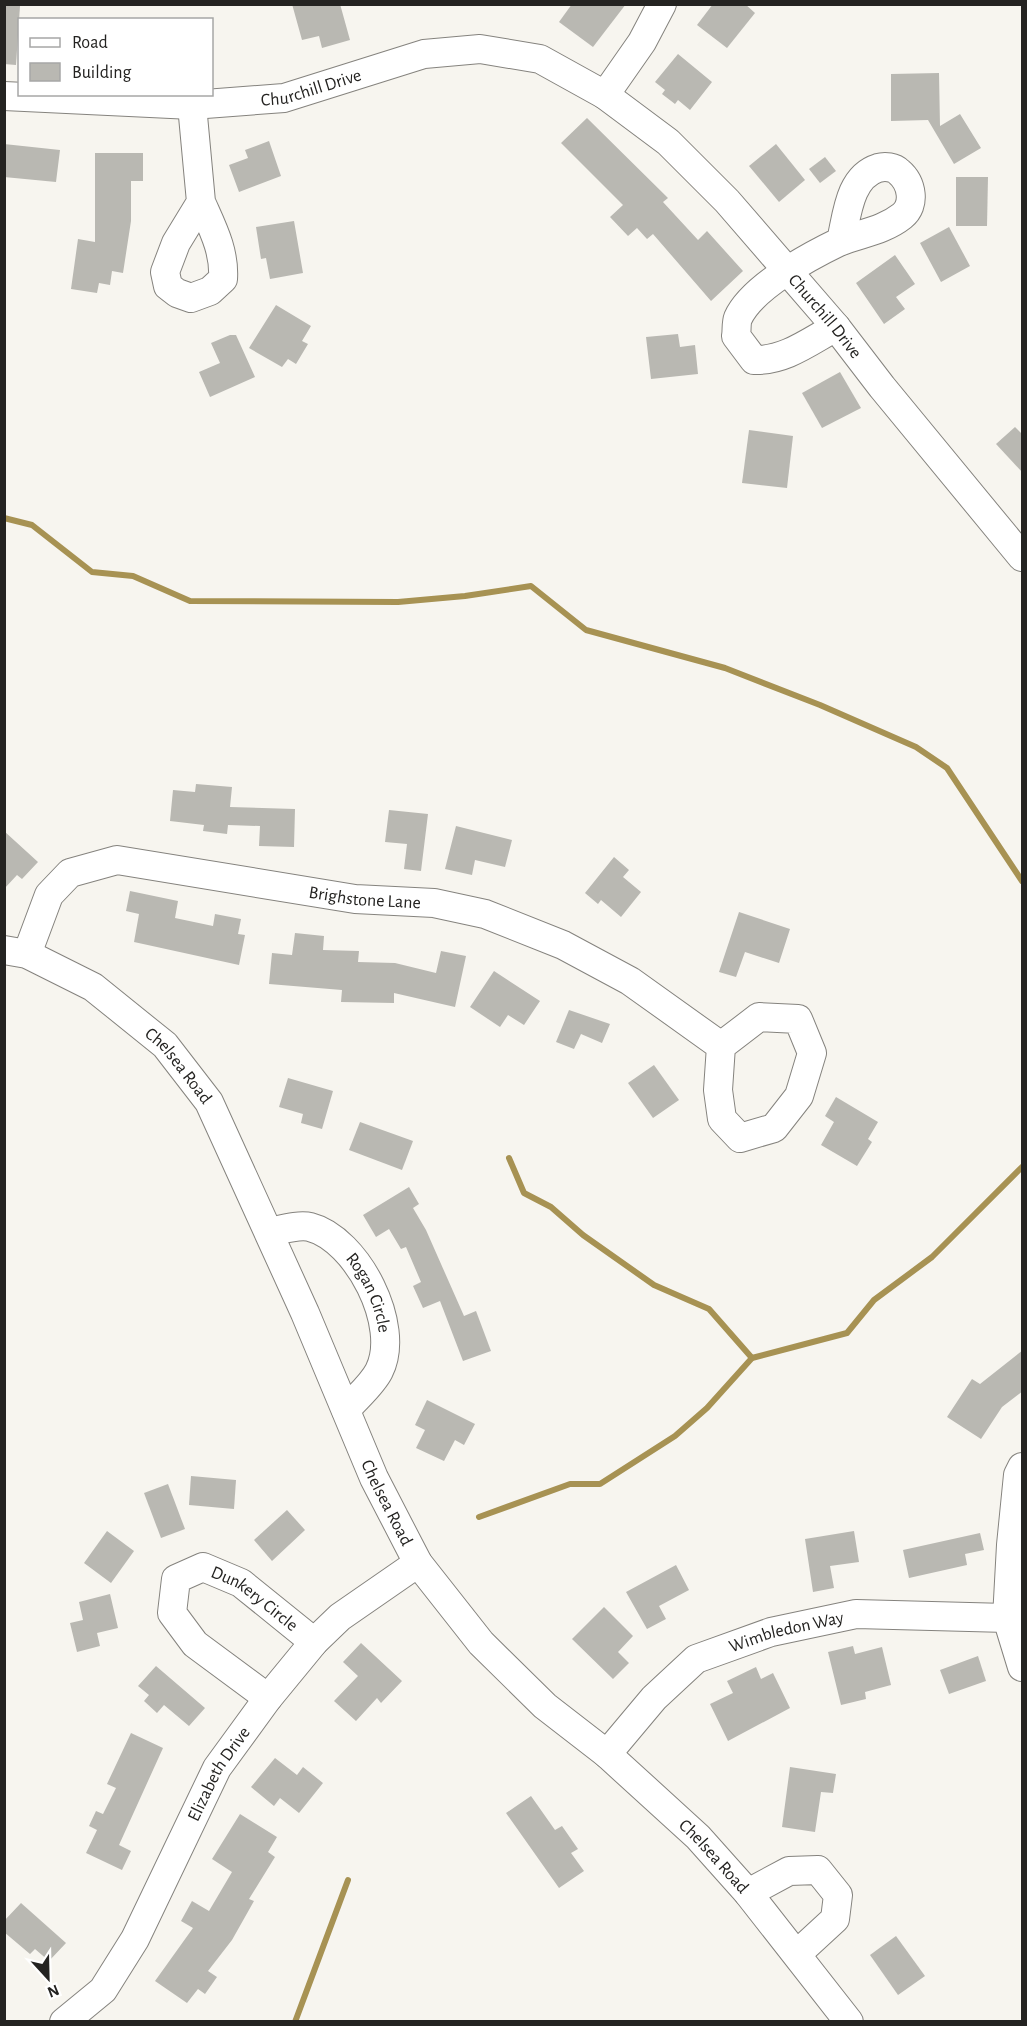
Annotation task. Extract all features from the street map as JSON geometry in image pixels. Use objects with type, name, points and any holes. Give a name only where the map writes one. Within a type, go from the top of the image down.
[{"type":"street","points":[[605,95],[642,42],[662,4]]},
{"type":"street","name":"Churchill Drive","points":[[4,96],[192,105],[285,98],[424,54],[480,49],[540,59],[605,95],[668,142],[727,201],[836,327],[882,387],[1023,557]]},
{"type":"street","points":[[192,105],[201,202]]},
{"type":"street","points":[[836,327],[780,357],[754,360],[736,336],[738,319],[749,303],[787,270],[841,241]]},
{"type":"street","name":"Brighstone Lane","points":[[16,952],[49,895],[70,873],[117,860],[355,899],[434,903],[485,914],[563,945],[630,981],[721,1046]]},
{"type":"street","name":"Chelsea Road","points":[[16,952],[93,987],[165,1045],[208,1102],[268,1232],[374,1478],[418,1563],[481,1642],[545,1706],[607,1754],[698,1837],[748,1893],[849,2022]]},
{"type":"street","name":"Rogan Circle","points":[[268,1232],[309,1227],[345,1246],[372,1286],[386,1338],[379,1371],[346,1410]]},
{"type":"street","points":[[1023,1467],[1018,1475],[1014,1510],[1015,1618],[1023,1666]]},
{"type":"street","name":"Elizabeth Drive","points":[[64,2022],[103,1990],[135,1939],[217,1768],[268,1698],[314,1642],[367,1596],[418,1563]]},
{"type":"street","name":"Dunkery Circle","points":[[268,1698],[195,1644],[172,1613],[176,1579],[203,1567],[241,1583],[314,1642]]},
{"type":"street","name":"Wimbledon Way","points":[[607,1754],[654,1698],[696,1659],[771,1632],[856,1614],[1015,1618]]},
{"type":"street","points":[[748,1893],[789,1871],[819,1870],[838,1895],[835,1919],[797,1954]]},
{"type":"building","points":[[292,4],[340,4],[350,40],[322,48],[319,36],[302,40]]},
{"type":"building","points":[[572,4],[626,4],[593,47],[559,22]]},
{"type":"building","points":[[713,4],[745,4],[755,13],[727,48],[697,25]]},
{"type":"building","points":[[4,5],[20,6],[16,65],[4,64]]},
{"type":"building","points":[[678,54],[712,82],[690,110],[678,100],[675,104],[662,94],[665,90],[655,82]]},
{"type":"building","points":[[939,73],[940,126],[960,114],[981,148],[954,164],[928,120],[891,121],[891,74]]},
{"type":"building","points":[[587,118],[668,198],[663,202],[698,240],[707,231],[743,271],[711,301],[653,234],[647,239],[637,228],[628,236],[610,217],[623,205],[561,143]]},
{"type":"building","points":[[269,141],[281,176],[239,192],[229,165],[248,158],[245,150]]},
{"type":"building","points":[[4,144],[60,150],[56,182],[4,177]]},
{"type":"building","points":[[776,144],[805,180],[779,202],[749,166]]},
{"type":"building","points":[[95,153],[143,153],[143,181],[131,181],[131,221],[123,273],[112,271],[110,285],[99,283],[97,293],[71,289],[78,239],[95,242]]},
{"type":"building","points":[[825,157],[836,171],[820,183],[809,169]]},
{"type":"building","points":[[956,177],[988,177],[987,226],[956,226]]},
{"type":"building","points":[[294,221],[303,273],[270,279],[266,258],[261,259],[256,227]]},
{"type":"building","points":[[949,227],[970,266],[941,282],[920,243]]},
{"type":"building","points":[[895,255],[915,284],[896,297],[905,309],[884,324],[856,283]]},
{"type":"building","points":[[276,305],[311,326],[302,341],[308,344],[296,364],[288,359],[282,367],[249,348]]},
{"type":"building","points":[[678,334],[680,347],[695,345],[698,374],[651,379],[646,337]]},
{"type":"building","points":[[230,335],[236,335],[255,377],[210,397],[199,372],[220,363],[211,343]]},
{"type":"building","points":[[840,372],[861,408],[822,428],[802,393]]},
{"type":"building","points":[[1015,427],[1023,435],[1023,473],[996,444]]},
{"type":"building","points":[[749,430],[793,436],[787,488],[742,483]]},
{"type":"building","points":[[196,784],[232,787],[230,807],[295,809],[294,847],[259,846],[260,826],[228,825],[227,834],[203,831],[204,825],[170,821],[173,790],[195,792]]},
{"type":"building","points":[[389,810],[428,814],[421,871],[404,869],[407,844],[385,842]]},
{"type":"building","points":[[456,826],[512,840],[505,867],[475,860],[472,875],[445,869]]},
{"type":"building","points":[[4,831],[38,862],[22,879],[17,875],[4,889]]},
{"type":"building","points":[[614,857],[629,870],[623,877],[641,892],[621,917],[601,900],[598,904],[585,893]]},
{"type":"building","points":[[130,891],[178,901],[175,918],[213,926],[215,914],[241,919],[238,934],[245,935],[239,965],[134,942],[139,914],[126,911]]},
{"type":"building","points":[[739,912],[790,929],[779,963],[745,952],[736,977],[719,972]]},
{"type":"building","points":[[295,933],[324,936],[323,950],[359,951],[358,962],[395,963],[436,973],[441,951],[466,956],[455,1007],[394,993],[394,1003],[341,1002],[342,990],[269,984],[272,953],[292,955]]},
{"type":"building","points":[[494,971],[540,1001],[524,1025],[508,1015],[500,1027],[470,1007]]},
{"type":"building","points":[[569,1010],[610,1024],[602,1043],[581,1034],[574,1049],[556,1042]]},
{"type":"building","points":[[654,1065],[679,1100],[653,1118],[628,1083]]},
{"type":"building","points":[[288,1078],[333,1091],[322,1129],[301,1123],[303,1114],[279,1107]]},
{"type":"building","points":[[836,1097],[878,1122],[868,1139],[872,1142],[857,1166],[821,1145],[834,1122],[825,1116]]},
{"type":"building","points":[[360,1122],[413,1141],[402,1170],[349,1150]]},
{"type":"building","points":[[409,1187],[419,1204],[413,1208],[426,1230],[464,1316],[476,1311],[491,1351],[463,1361],[440,1301],[423,1308],[413,1286],[421,1282],[406,1247],[401,1249],[389,1229],[376,1237],[363,1215]]},
{"type":"building","points":[[1023,1350],[1023,1391],[1002,1407],[981,1439],[947,1417],[972,1379],[980,1384]]},
{"type":"building","points":[[427,1400],[475,1424],[464,1445],[455,1440],[444,1461],[416,1448],[425,1430],[415,1425]]},
{"type":"building","points":[[191,1476],[236,1480],[234,1509],[189,1505]]},
{"type":"building","points":[[168,1484],[185,1529],[161,1538],[144,1493]]},
{"type":"building","points":[[287,1510],[305,1530],[272,1561],[254,1540]]},
{"type":"building","points":[[107,1531],[134,1551],[111,1583],[84,1563]]},
{"type":"building","points":[[854,1531],[859,1562],[830,1566],[834,1588],[813,1592],[805,1539]]},
{"type":"building","points":[[980,1533],[984,1550],[965,1554],[967,1565],[909,1578],[903,1550]]},
{"type":"building","points":[[676,1565],[689,1590],[659,1606],[666,1619],[647,1629],[626,1592]]},
{"type":"building","points":[[110,1594],[118,1628],[97,1633],[100,1646],[77,1652],[70,1623],[83,1620],[79,1602]]},
{"type":"building","points":[[604,1607],[633,1636],[618,1652],[629,1663],[613,1679],[572,1639]]},
{"type":"building","points":[[361,1643],[402,1681],[381,1703],[377,1698],[356,1721],[334,1701],[358,1676],[343,1662]]},
{"type":"building","points":[[853,1646],[855,1654],[882,1647],[891,1685],[865,1692],[866,1699],[841,1705],[828,1652]]},
{"type":"building","points":[[978,1656],[986,1681],[949,1694],[940,1670]]},
{"type":"building","points":[[156,1666],[205,1708],[189,1726],[164,1705],[157,1713],[144,1701],[149,1695],[138,1686]]},
{"type":"building","points":[[756,1667],[761,1679],[773,1673],[790,1708],[728,1741],[710,1704],[733,1693],[727,1681]]},
{"type":"building","points":[[131,1733],[163,1748],[119,1845],[131,1851],[122,1870],[86,1853],[97,1830],[89,1826],[96,1811],[103,1814],[116,1788],[107,1784]]},
{"type":"building","points":[[275,1758],[297,1775],[303,1767],[323,1783],[299,1813],[280,1798],[274,1806],[251,1787]]},
{"type":"building","points":[[790,1767],[836,1774],[833,1793],[821,1792],[815,1832],[782,1827]]},
{"type":"building","points":[[531,1796],[555,1830],[562,1826],[578,1849],[571,1853],[584,1871],[559,1888],[506,1813]]},
{"type":"building","points":[[240,1814],[277,1837],[268,1852],[275,1857],[249,1899],[254,1901],[232,1940],[208,1971],[217,1977],[205,1994],[198,1989],[187,2003],[155,1981],[193,1928],[181,1921],[192,1901],[209,1911],[232,1872],[212,1859]]},
{"type":"building","points":[[21,1903],[66,1943],[49,1961],[35,1949],[30,1954],[4,1932],[4,1921]]},
{"type":"building","points":[[896,1936],[925,1976],[898,1995],[870,1955]]},
{"type":"waterway","points":[[4,518],[32,525],[92,572],[133,576],[190,601],[398,602],[465,596],[531,586],[586,630],[725,668],[820,705],[916,747],[947,768],[1022,881]]},
{"type":"waterway","points":[[509,1158],[524,1193],[551,1207],[583,1235],[654,1285],[709,1309],[752,1358]]},
{"type":"waterway","points":[[479,1517],[570,1484],[600,1484],[675,1436],[707,1408],[752,1358],[847,1333],[874,1300],[932,1257],[1022,1167]]},
{"type":"waterway","points":[[295,2022],[348,1880]]}]
